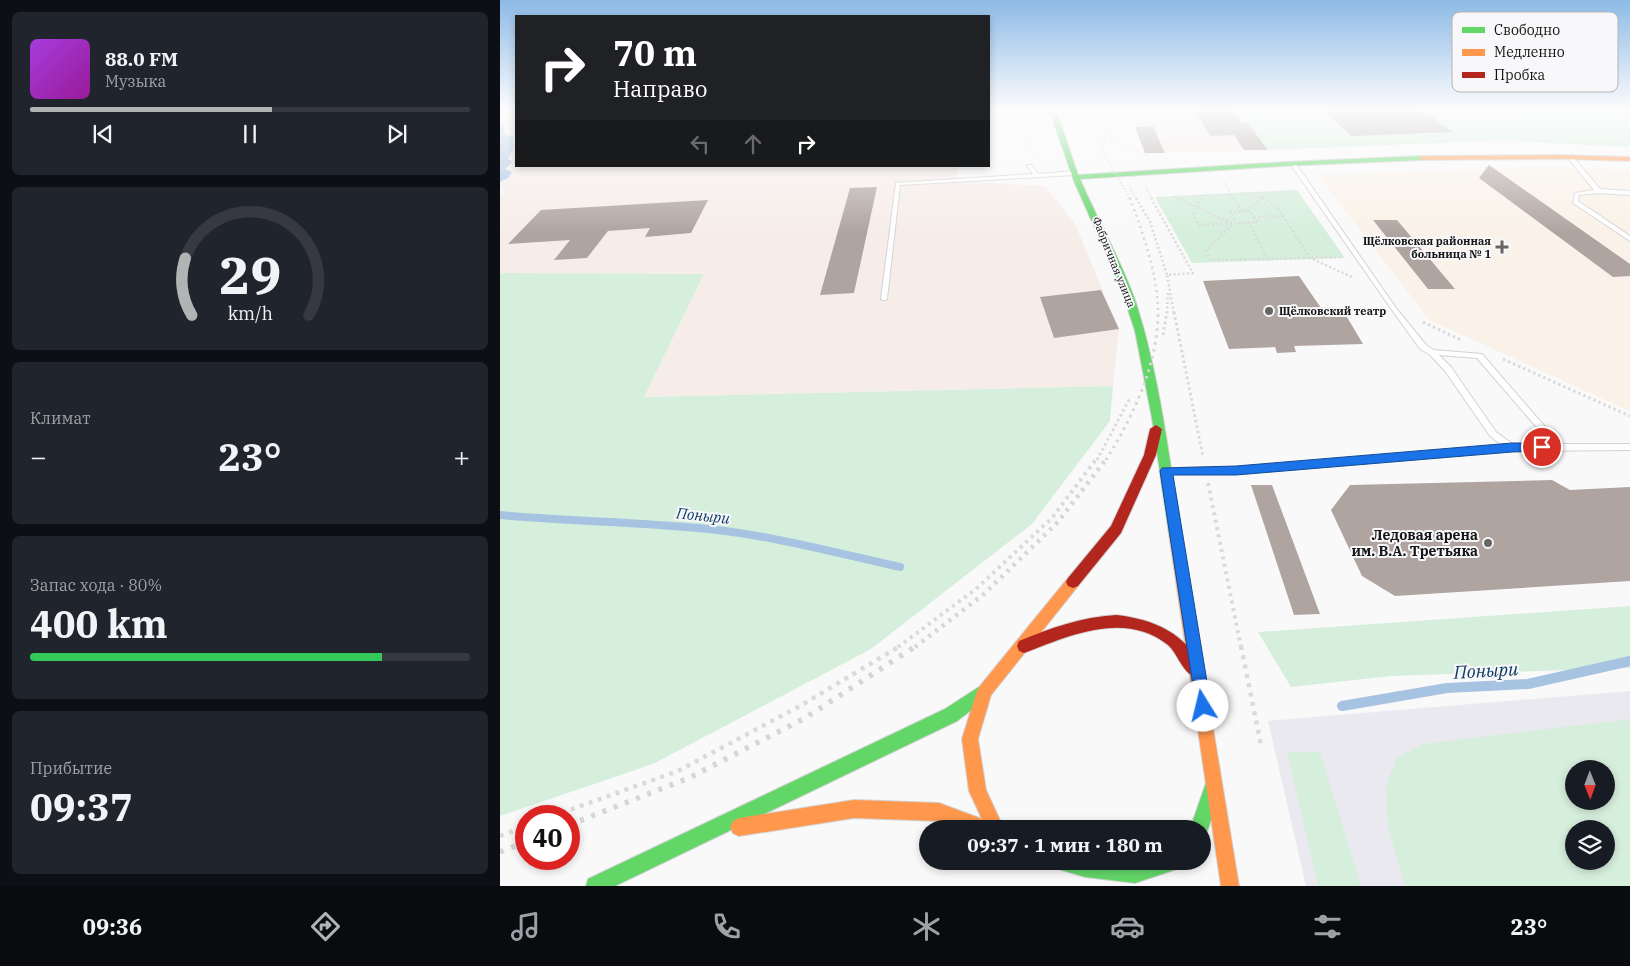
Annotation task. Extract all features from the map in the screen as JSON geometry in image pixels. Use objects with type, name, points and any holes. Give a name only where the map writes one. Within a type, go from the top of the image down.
[{"type":"street","name":"Фабричная улица","points":[[1066,150],[1113,256],[1131,302],[1149,368],[1230,886]]},
{"type":"street","points":[[1075,175],[1499,156],[1630,159]]},
{"type":"street","name":"Фабричная улица","points":[[991,820],[978,791],[970,739],[985,691],[1116,528],[1150,455],[1158,422]]},
{"type":"street","name":"Фабричная улица","points":[[1022,647],[1066,628],[1108,620],[1142,625],[1174,640],[1198,674]]},
{"type":"street","points":[[595,886],[951,715],[985,691]]},
{"type":"street","name":"Фабричная улица","points":[[1203,820],[1214,779]]},
{"type":"street","points":[[714,830],[854,809],[939,812],[960,820]]},
{"type":"street","points":[[1087,870],[1098,880]]},
{"type":"street","points":[[1102,870],[1135,874],[1147,870]]},
{"type":"lane","points":[[1570,157],[1598,191]]},
{"type":"lane","points":[[1294,165],[1394,309],[1423,347],[1432,352],[1448,370],[1493,434],[1512,448]]},
{"type":"lane","points":[[1030,166],[1036,176]]},
{"type":"lane","points":[[884,299],[898,184],[1075,175]]},
{"type":"lane","points":[[1630,193],[1598,191],[1577,194],[1575,202],[1630,239]]},
{"type":"lane","points":[[1432,352],[1479,356],[1557,446]]},
{"type":"lane","points":[[1166,471],[1236,470],[1512,448],[1557,446],[1630,447]]},
{"type":"path","points":[[1032,150],[1046,176]]},
{"type":"path","points":[[1129,186],[1150,222],[1167,275],[1261,744]]},
{"type":"path","points":[[1145,186],[1193,273],[1167,275]]},
{"type":"path","points":[[1234,223],[1174,197],[1295,191],[1300,198]]},
{"type":"path","points":[[1247,212],[1267,192]]},
{"type":"path","points":[[1247,193],[1262,197],[1275,204],[1310,258],[1359,280]]},
{"type":"path","points":[[1231,194],[1242,212]]},
{"type":"path","points":[[1197,208],[1203,195]]},
{"type":"path","points":[[1193,212],[1198,225],[1256,222],[1250,211],[1230,212],[1234,223]]},
{"type":"path","points":[[1254,217],[1283,216]]},
{"type":"path","points":[[1248,222],[1268,260]]},
{"type":"path","points":[[1234,223],[1206,251],[1210,260],[1342,257],[1336,250]]},
{"type":"path","points":[[1421,322],[1467,342]]},
{"type":"path","points":[[1503,359],[1630,416]]},
{"type":"path","points":[[580,806],[678,771],[800,706],[903,644],[976,589],[1052,518],[1095,463],[1135,389]]},
{"type":"path","points":[[500,836],[515,830]]},
{"type":"shaded area","points":[[512,150],[515,150],[515,167],[957,167],[957,181],[1045,186],[1075,224],[1119,329],[1113,386],[644,397],[704,274],[500,273],[500,194],[505,193],[500,188],[500,182],[511,172],[504,169]]},
{"type":"shaded area","points":[[1144,150],[1254,150],[1145,153]]},
{"type":"shaded area","name":"Щёлковская районная больница № 1","points":[[1538,167],[1630,170],[1630,411],[1429,320],[1318,175]]},
{"type":"shaded area","points":[[1630,691],[1630,886],[1306,886],[1268,721]]},
{"type":"green space","points":[[1297,190],[1345,258],[1192,263],[1155,197]]},
{"type":"green space","points":[[500,273],[704,274],[644,397],[1113,386],[1110,421],[1032,524],[871,649],[653,764],[532,805],[515,805],[515,811],[500,816]]},
{"type":"green space","points":[[1630,606],[1630,668],[1391,676],[1291,687],[1258,632]]},
{"type":"green space","points":[[1630,719],[1630,886],[1405,886],[1388,827],[1386,785],[1397,758],[1423,744]]},
{"type":"green space","points":[[1287,752],[1320,752],[1361,886],[1318,886]]},
{"type":"water","points":[[500,150],[512,150],[508,159],[512,162],[505,169],[512,172],[508,178],[500,182]]},
{"type":"building","points":[[1144,150],[1164,150],[1165,153],[1145,153]]},
{"type":"building","points":[[1489,165],[1630,264],[1630,276],[1613,277],[1479,178]]},
{"type":"building","points":[[877,187],[854,293],[820,295],[850,188]]},
{"type":"building","points":[[708,200],[691,233],[645,237],[650,228],[608,231],[587,258],[554,260],[570,240],[508,244],[541,210]]},
{"type":"building","points":[[1373,220],[1397,220],[1455,289],[1428,289]]},
{"type":"building","name":"Щёлковский театр","points":[[1299,276],[1321,308],[1341,307],[1363,344],[1294,346],[1296,352],[1277,353],[1275,347],[1229,349],[1203,281]]},
{"type":"building","points":[[1101,290],[1119,329],[1054,338],[1040,297]]},
{"type":"building","name":"Ледовая арена им. В.А. Третьяка","points":[[1552,480],[1570,490],[1630,487],[1630,581],[1395,596],[1362,576],[1331,510],[1350,485]]},
{"type":"building","points":[[1251,485],[1272,485],[1320,614],[1294,615]]},
{"type":"waterway","name":"Поныри","points":[[500,515],[723,531],[799,544],[900,567]]},
{"type":"waterway","name":"Поныри","points":[[1342,706],[1447,688],[1528,684],[1630,661]]},
{"type":"railway","points":[[1102,150],[1130,199]]},
{"type":"railway","points":[[1130,198],[1153,269],[1158,313]]},
{"type":"railway","points":[[1106,460],[1126,426],[1149,371],[1157,332],[1158,313]]},
{"type":"railway","points":[[915,647],[984,594],[1058,522],[1107,458]]},
{"type":"railway","points":[[580,821],[689,778],[805,718],[916,646]]},
{"type":"railway","points":[[500,852],[515,846]]},
{"type":"traffic: fast","points":[[1065,150],[1077,181],[1125,285],[1131,303],[1146,360],[1158,418],[1175,534]]},
{"type":"traffic: fast","points":[[1077,177],[1284,164],[1422,158]]},
{"type":"traffic: fast","points":[[595,886],[951,715],[985,691]]},
{"type":"traffic: fast","points":[[1202,820],[1212,789]]},
{"type":"traffic: fast","points":[[1102,870],[1135,874],[1147,870]]},
{"type":"traffic: slow","points":[[1422,158],[1561,157],[1630,159]]},
{"type":"traffic: slow","points":[[1175,534],[1230,886]]},
{"type":"traffic: slow","points":[[991,820],[978,791],[970,739],[985,691],[1073,582]]},
{"type":"traffic: slow","points":[[739,827],[854,809],[939,812],[960,820]]},
{"type":"traffic: jam","points":[[1073,582],[1116,529],[1150,455],[1156,429]]},
{"type":"traffic: jam","points":[[1024,646],[1061,631],[1098,622],[1134,623],[1153,629],[1175,642],[1195,670]]},
{"type":"place","name":"Щёлковская районная больница № 1","points":[[1502,247]]},
{"type":"place","name":"Щёлковский театр","points":[[1269,311]]},
{"type":"place","name":"Ледовая арена им. В.А. Третьяка","points":[[1488,543]]},
{"type":"route","points":[[1203,706],[1166,471],[1236,470],[1542,447]]}]
